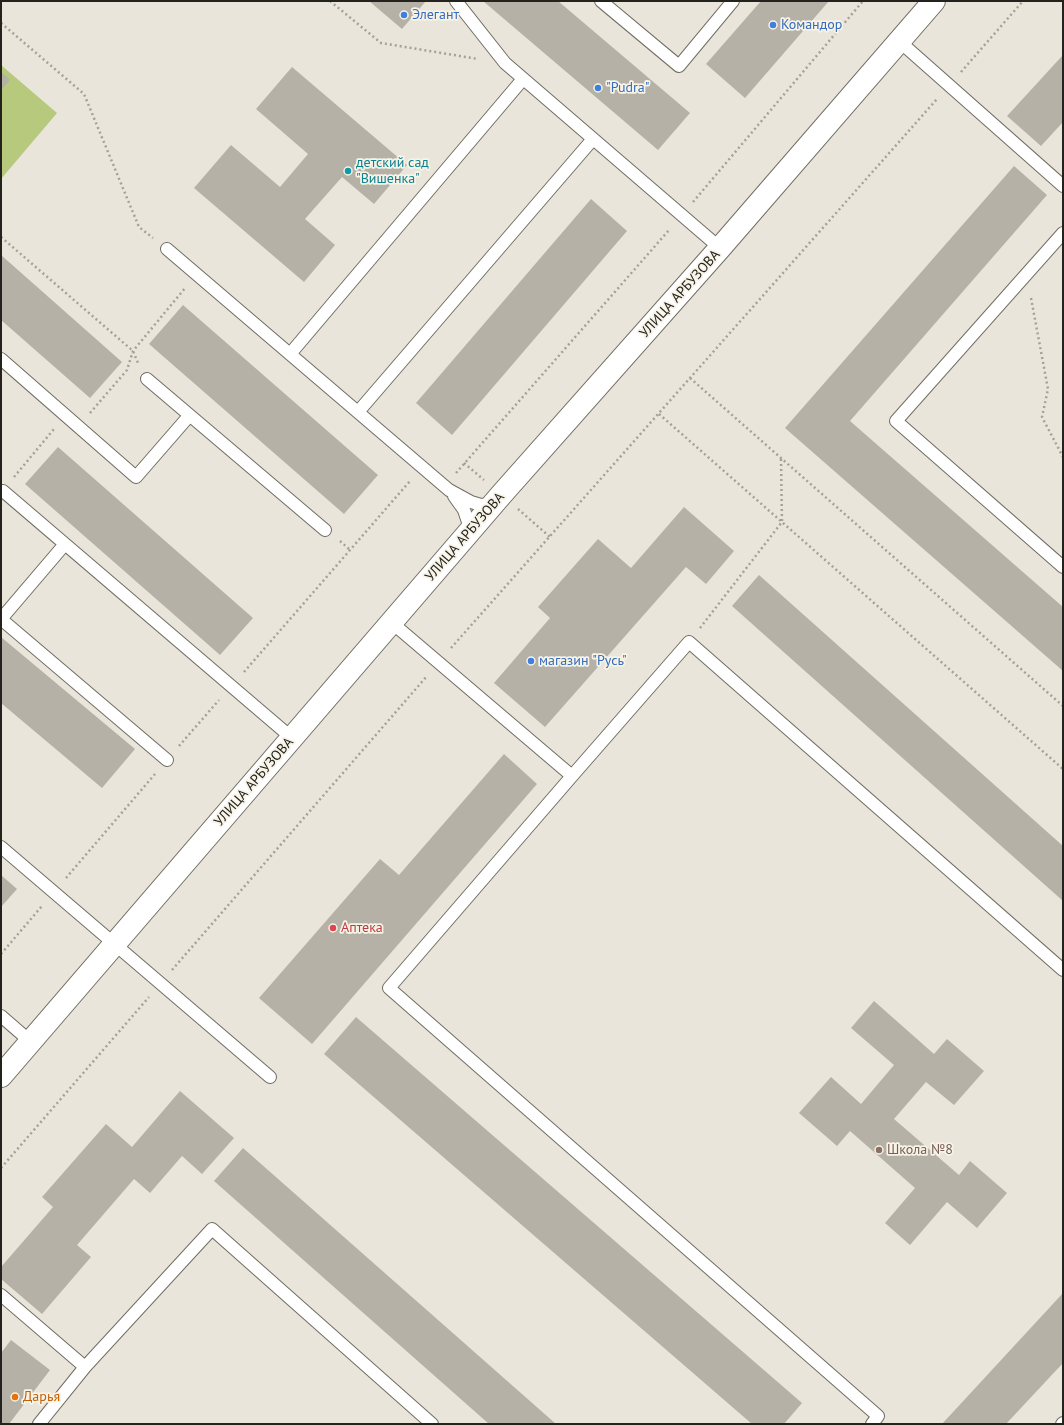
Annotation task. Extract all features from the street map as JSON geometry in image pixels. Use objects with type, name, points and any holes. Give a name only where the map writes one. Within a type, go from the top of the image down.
[{"type":"street","name":"УЛИЦА АРБУЗОВА","points":[[1,1076],[493,504],[720,248],[934,1]]},
{"type":"lane","points":[[456,1],[505,63],[720,248]]},
{"type":"lane","points":[[601,1],[679,66],[733,1]]},
{"type":"lane","points":[[899,42],[1063,186]]},
{"type":"lane","points":[[290,354],[523,79]]},
{"type":"lane","points":[[358,412],[593,139]]},
{"type":"lane","points":[[1063,233],[896,421],[1063,567]]},
{"type":"lane","points":[[167,249],[447,488],[471,502],[481,505],[493,504]]},
{"type":"lane","points":[[1,359],[136,477],[189,416]]},
{"type":"lane","points":[[146,379],[325,530]]},
{"type":"lane","points":[[447,488],[464,510],[468,522],[468,534]]},
{"type":"lane","points":[[3,491],[292,738]]},
{"type":"lane","points":[[65,544],[1,619],[167,760]]},
{"type":"lane","points":[[391,622],[572,776]]},
{"type":"lane","points":[[872,1424],[878,1416],[389,988],[689,642],[1063,970]]},
{"type":"lane","points":[[1,846],[270,1077]]},
{"type":"lane","points":[[1,1016],[31,1042]]},
{"type":"lane","points":[[39,1424],[85,1367],[212,1230],[432,1424]]},
{"type":"lane","points":[[1,1295],[85,1367]]},
{"type":"path","points":[[330,1],[381,44],[505,63]]},
{"type":"path","points":[[447,488],[682,215],[863,1]]},
{"type":"path","points":[[1,1168],[439,663],[1023,1]]},
{"type":"path","points":[[1,23],[84,94],[139,227],[167,249]]},
{"type":"path","points":[[1,236],[133,351],[146,379]]},
{"type":"path","points":[[1027,274],[1048,389],[1042,417],[1063,457]]},
{"type":"path","points":[[3,491],[66,415],[90,414],[127,370],[133,351],[196,275]]},
{"type":"path","points":[[690,378],[1063,706]]},
{"type":"path","points":[[659,414],[1063,769]]},
{"type":"path","points":[[689,642],[782,522],[781,458]]},
{"type":"path","points":[[1,954],[167,760],[422,467]]},
{"type":"green space","points":[[1,65],[57,113],[1,179]]},
{"type":"building","points":[[369,1],[426,1],[402,29]]},
{"type":"building","points":[[483,1],[558,1],[690,113],[658,150]]},
{"type":"building","points":[[761,1],[829,1],[745,98],[706,64]]},
{"type":"building","points":[[1063,55],[1063,122],[1041,146],[1007,116]]},
{"type":"building","name":"детский сад \"Вишенка\"","points":[[292,67],[407,165],[374,204],[342,177],[305,219],[335,245],[304,282],[194,188],[231,145],[280,187],[308,154],[256,109]]},
{"type":"building","points":[[1,72],[10,80],[1,90]]},
{"type":"building","points":[[1014,166],[1047,195],[850,421],[1063,607],[1063,671],[785,428]]},
{"type":"building","points":[[591,199],[627,231],[452,435],[416,403]]},
{"type":"building","points":[[1,255],[122,362],[90,398],[1,320]]},
{"type":"building","points":[[183,305],[378,475],[344,514],[149,344]]},
{"type":"building","points":[[58,447],[253,618],[220,655],[25,484]]},
{"type":"building","points":[[684,507],[734,551],[706,584],[686,567],[545,727],[494,683],[550,618],[538,607],[598,539],[631,568]]},
{"type":"building","points":[[759,575],[1063,846],[1063,901],[732,606]]},
{"type":"building","points":[[1,637],[135,749],[102,788],[1,703]]},
{"type":"building","points":[[504,754],[537,784],[312,1044],[259,998],[380,859],[399,875]]},
{"type":"building","points":[[1,875],[17,889],[1,907]]},
{"type":"building","points":[[874,1001],[934,1054],[947,1039],[984,1071],[954,1105],[926,1082],[894,1119],[959,1175],[970,1161],[1007,1193],[977,1228],[947,1202],[910,1245],[885,1223],[915,1188],[850,1131],[837,1146],[799,1113],[831,1077],[861,1104],[894,1065],[851,1028]]},
{"type":"building","points":[[356,1017],[802,1403],[784,1424],[752,1424],[324,1054]]},
{"type":"building","points":[[180,1091],[234,1138],[202,1174],[182,1156],[150,1193],[134,1179],[77,1245],[91,1257],[42,1314],[1,1279],[1,1267],[53,1207],[42,1197],[106,1124],[132,1147]]},
{"type":"building","points":[[243,1148],[556,1424],[489,1424],[214,1181]]},
{"type":"building","points":[[1063,1293],[1063,1363],[1006,1424],[942,1424]]},
{"type":"building","name":"Дарья","points":[[11,1340],[50,1370],[9,1424],[1,1424],[1,1353]]},
{"type":"place","name":"Элегант","points":[[404,15]]},
{"type":"place","name":"Командор","points":[[773,25]]},
{"type":"place","name":"\"Pudra\"","points":[[598,88]]},
{"type":"place","name":"детский сад \"Вишенка\"","points":[[348,171]]},
{"type":"place","name":"магазин \"Русь\"","points":[[531,661]]},
{"type":"place","name":"Аптека","points":[[333,928]]},
{"type":"place","name":"Школа №8","points":[[879,1150]]},
{"type":"place","name":"Дарья","points":[[15,1397]]}]
